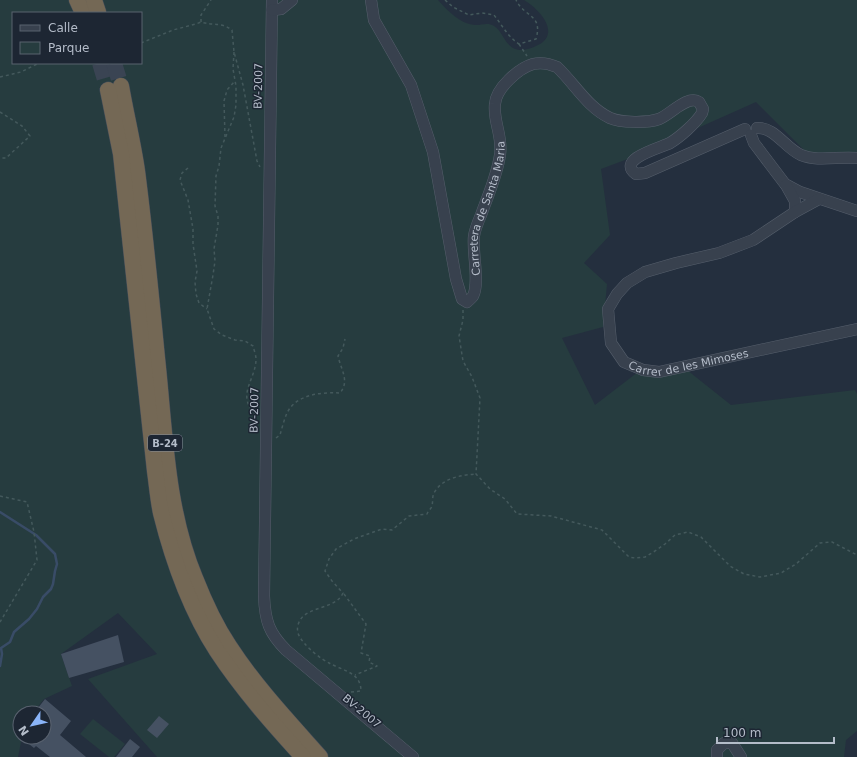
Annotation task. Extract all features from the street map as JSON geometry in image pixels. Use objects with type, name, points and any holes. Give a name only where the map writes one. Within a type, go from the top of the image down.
[{"type":"highway","points":[[77,0],[92,8]]},
{"type":"highway","name":"B-24","points":[[302,757],[245,691],[216,650],[182,582],[171,548],[161,512],[155,471],[115,88],[137,170],[153,310],[168,466],[173,506],[182,541],[194,577],[228,645],[255,682],[320,757]]},
{"type":"street","points":[[272,5],[281,9],[292,0]]},
{"type":"street","name":"Carretera de Santa Maria","points":[[372,0],[374,20],[411,85],[433,152],[456,280],[462,299],[467,302],[473,296],[476,285],[473,248],[475,234],[495,178],[500,157],[500,132],[495,116],[495,102],[498,94],[508,80],[533,64]]},
{"type":"street","name":"BV-2007","points":[[272,5],[266,421],[265,616],[274,638],[286,650],[412,757]]},
{"type":"street","points":[[533,64],[551,64],[557,67],[584,98],[602,113],[618,120],[642,122],[658,120],[687,101],[694,100],[699,102],[702,106],[702,113],[679,136],[667,145],[639,156],[634,160],[631,166],[636,174],[645,173],[761,128],[769,130],[790,149],[802,156],[816,158],[846,156],[857,158]]},
{"type":"street","points":[[751,131],[754,143],[785,184],[795,201],[795,212]]},
{"type":"street","points":[[785,184],[800,192],[857,211]]},
{"type":"street","name":"Carrer de les Mimoses","points":[[820,199],[795,212],[753,240],[719,253],[645,272],[627,283],[617,294],[608,309],[611,343],[624,362],[643,370],[659,372],[857,330]]},
{"type":"street","points":[[717,757],[717,750],[724,743],[732,743],[741,757]]},
{"type":"path","points":[[201,22],[201,15],[211,0]]},
{"type":"path","points":[[445,0],[453,7],[470,15],[482,13],[494,15],[505,28],[511,39],[519,44],[533,64]]},
{"type":"path","points":[[516,0],[519,5],[533,17],[539,29],[536,40],[519,44]]},
{"type":"path","points":[[142,43],[173,30],[201,22],[210,25],[226,25],[232,30],[236,104],[234,117],[221,148],[216,176],[215,206],[218,216],[218,225],[214,249],[213,276],[207,309],[214,329],[222,335],[235,340],[245,341],[253,346],[256,359],[248,389],[247,401],[251,410],[266,421]]},
{"type":"path","points":[[234,52],[243,85],[257,161],[260,169],[269,175]]},
{"type":"path","points":[[0,77],[21,72],[37,64]]},
{"type":"path","points":[[225,139],[224,101],[227,90],[235,81]]},
{"type":"path","points":[[0,112],[22,126],[30,136],[6,158],[0,158]]},
{"type":"path","points":[[188,168],[182,172],[180,180],[188,200],[193,229],[193,244],[197,271],[195,282],[196,294],[199,303],[207,309]]},
{"type":"path","points":[[464,300],[463,320],[459,336],[463,361],[472,377],[480,398],[476,474],[490,489],[505,499],[518,514],[551,516],[602,530],[623,551],[629,556],[635,558],[645,557],[665,544],[674,535],[688,532],[702,536],[730,566],[744,574],[760,577],[781,573],[796,564],[820,543],[832,542],[857,555]]},
{"type":"path","points":[[266,440],[277,438],[280,435],[287,412],[300,400],[313,394],[340,393],[345,387],[345,376],[338,356],[343,348],[345,339]]},
{"type":"path","points":[[355,675],[377,666],[369,662],[370,656],[361,653],[366,624],[325,571],[329,559],[336,549],[354,539],[382,529],[392,530],[409,516],[427,514],[432,506],[433,494],[445,482],[465,475],[476,474]]},
{"type":"path","points":[[0,496],[27,502],[34,532],[38,560],[0,622]]},
{"type":"path","points":[[343,593],[341,598],[335,603],[304,615],[299,621],[297,632],[311,650],[328,663],[355,675],[361,686],[361,690],[349,693]]},
{"type":"green space","points":[[0,0],[438,0],[460,20],[470,24],[490,24],[494,26],[511,47],[520,50],[529,49],[538,45],[545,40],[548,34],[548,28],[541,15],[524,0],[857,0],[857,153],[807,153],[756,102],[633,157],[601,169],[610,235],[584,263],[607,284],[603,327],[562,338],[595,405],[638,372],[648,376],[687,370],[731,405],[855,390],[857,394],[857,731],[846,740],[844,757],[157,757],[88,679],[157,654],[118,613],[61,654],[72,686],[44,699],[39,705],[12,705],[12,745],[20,745],[18,757],[0,757]]},
{"type":"green space","points":[[93,719],[125,744],[114,757],[109,757],[80,734]]},
{"type":"building","points":[[118,635],[124,662],[69,678],[61,654]]},
{"type":"building","points":[[45,699],[71,721],[60,735],[86,757],[50,757],[36,746],[34,748],[30,745],[52,745],[52,705],[40,705]]},
{"type":"building","points":[[159,716],[169,724],[157,738],[147,730]]},
{"type":"building","points":[[130,739],[140,747],[132,757],[116,757]]},
{"type":"waterway","points":[[0,512],[36,535],[55,554],[57,564],[51,589],[43,597],[37,609],[29,619],[14,632],[10,642],[1,648],[2,654],[0,666]]},
{"type":"tunnel","points":[[100,64],[108,90]]},
{"type":"tunnel","points":[[114,64],[121,86]]}]
